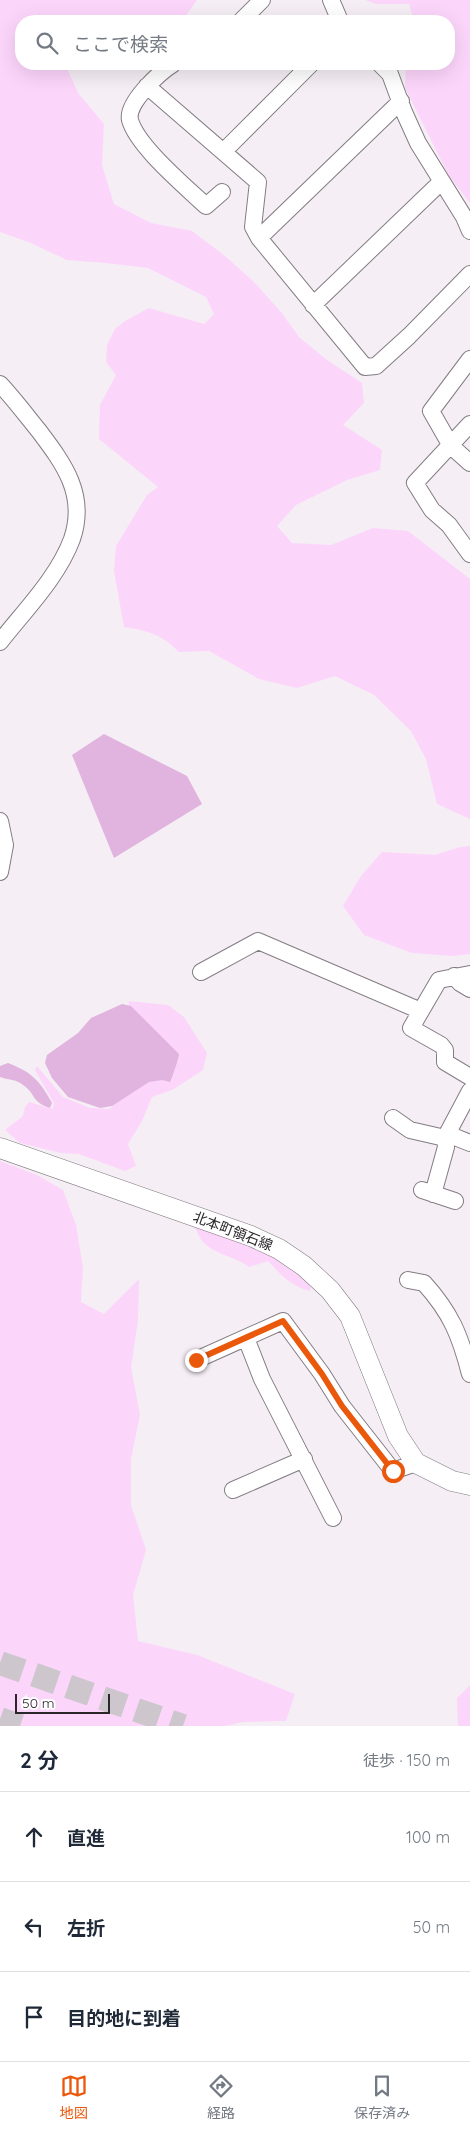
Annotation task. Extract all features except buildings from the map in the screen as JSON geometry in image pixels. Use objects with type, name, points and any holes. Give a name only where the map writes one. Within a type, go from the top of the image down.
[{"type":"main road","name":"北本町領石線","points":[[0,1148],[251,1236],[279,1249],[304,1266],[330,1290],[350,1316],[398,1436],[416,1463],[452,1481],[470,1485]]},
{"type":"street","points":[[247,15],[262,0]]},
{"type":"street","points":[[331,0],[337,15]]},
{"type":"street","points":[[166,70],[147,86],[131,109],[130,119],[142,143],[206,206],[222,192]]},
{"type":"street","points":[[224,151],[305,70]]},
{"type":"street","points":[[386,70],[390,74],[418,143],[464,217],[470,231]]},
{"type":"street","points":[[147,86],[258,182],[253,226],[259,238],[365,367],[376,366],[409,336],[470,274]]},
{"type":"street","points":[[259,238],[401,101]]},
{"type":"street","points":[[313,305],[441,182]]},
{"type":"street","points":[[470,359],[431,411],[451,446],[470,462]]},
{"type":"street","points":[[0,384],[63,462],[74,490],[76,514],[72,539],[53,574],[0,642]]},
{"type":"street","points":[[470,424],[415,483],[432,510],[449,525],[470,554]]},
{"type":"street","points":[[0,821],[5,845],[0,872]]},
{"type":"street","points":[[201,972],[258,941],[421,1011]]},
{"type":"street","points":[[470,989],[460,983],[462,975],[439,980],[411,1028],[441,1045],[445,1050],[445,1062],[470,1077]]},
{"type":"street","points":[[455,1200],[427,1192],[446,1147],[446,1138],[470,1091]]},
{"type":"street","points":[[394,1118],[410,1130],[446,1138],[455,1137],[470,1144]]},
{"type":"street","points":[[408,1280],[424,1282],[450,1316],[462,1344],[470,1374]]},
{"type":"street","points":[[196,1360],[283,1321],[322,1374],[342,1406],[393,1471],[416,1463]]},
{"type":"street","points":[[246,1338],[262,1379],[333,1518]]},
{"type":"street","points":[[233,1490],[304,1459]]},
{"type":"shaded area","points":[[0,0],[197,0],[186,15],[15,15],[15,70],[68,70],[78,93],[104,124],[102,165],[114,204],[151,223],[192,231],[225,256],[254,282],[281,312],[299,337],[327,360],[362,383],[364,403],[343,425],[382,450],[380,470],[347,480],[296,505],[277,526],[292,543],[331,545],[373,528],[408,531],[470,579],[470,819],[437,804],[426,759],[411,731],[374,695],[335,676],[297,688],[259,679],[209,651],[179,652],[154,634],[124,627],[114,571],[116,546],[147,495],[158,487],[99,439],[100,405],[116,375],[106,362],[107,345],[115,329],[125,321],[149,308],[204,324],[214,314],[206,297],[148,268],[67,260],[31,243],[0,232]]},
{"type":"shaded area","points":[[365,0],[470,0],[470,203],[449,176],[405,88],[406,70],[455,70],[455,15],[412,15],[409,4],[376,4]]},
{"type":"shaded area","points":[[104,734],[187,776],[202,804],[114,858],[72,755]]},
{"type":"shaded area","points":[[470,846],[470,954],[453,956],[412,953],[364,935],[343,906],[361,876],[382,852],[435,855],[460,847]]},
{"type":"shaded area","points":[[129,1001],[168,1005],[184,1017],[207,1053],[203,1070],[174,1089],[152,1097],[142,1121],[128,1144],[136,1166],[125,1171],[79,1154],[61,1153],[20,1143],[5,1130],[23,1116],[25,1107],[29,1102],[53,1109],[54,1103],[35,1070],[37,1066],[63,1097],[90,1108],[110,1109],[123,1093]]},
{"type":"shaded area","points":[[122,1004],[131,1006],[179,1054],[170,1082],[162,1080],[149,1082],[112,1106],[100,1108],[68,1097],[52,1078],[45,1063],[47,1055],[78,1033],[91,1018]]},
{"type":"shaded area","points":[[8,1063],[23,1070],[39,1083],[52,1103],[50,1108],[39,1103],[20,1083],[0,1077],[0,1066]]},
{"type":"shaded area","points":[[0,1161],[37,1175],[63,1190],[76,1225],[83,1268],[81,1302],[104,1314],[139,1279],[138,1321],[131,1367],[140,1415],[131,1459],[131,1505],[146,1550],[133,1595],[138,1641],[197,1655],[295,1694],[286,1721],[243,1722],[225,1726],[0,1726]]},
{"type":"shaded area","points":[[200,1227],[271,1254],[312,1283],[310,1291],[292,1283],[268,1261],[249,1267],[238,1260],[213,1250],[203,1242],[195,1228]]},
{"type":"shaded area","points":[[470,1685],[470,1726],[458,1726],[457,1698]]},
{"type":"tunnel","points":[[0,1663],[183,1726]]},
{"type":"tunnel","points":[[0,1719],[20,1726]]},
{"type":"route","points":[[196,1360],[283,1321],[322,1374],[342,1406],[393,1471]]}]
